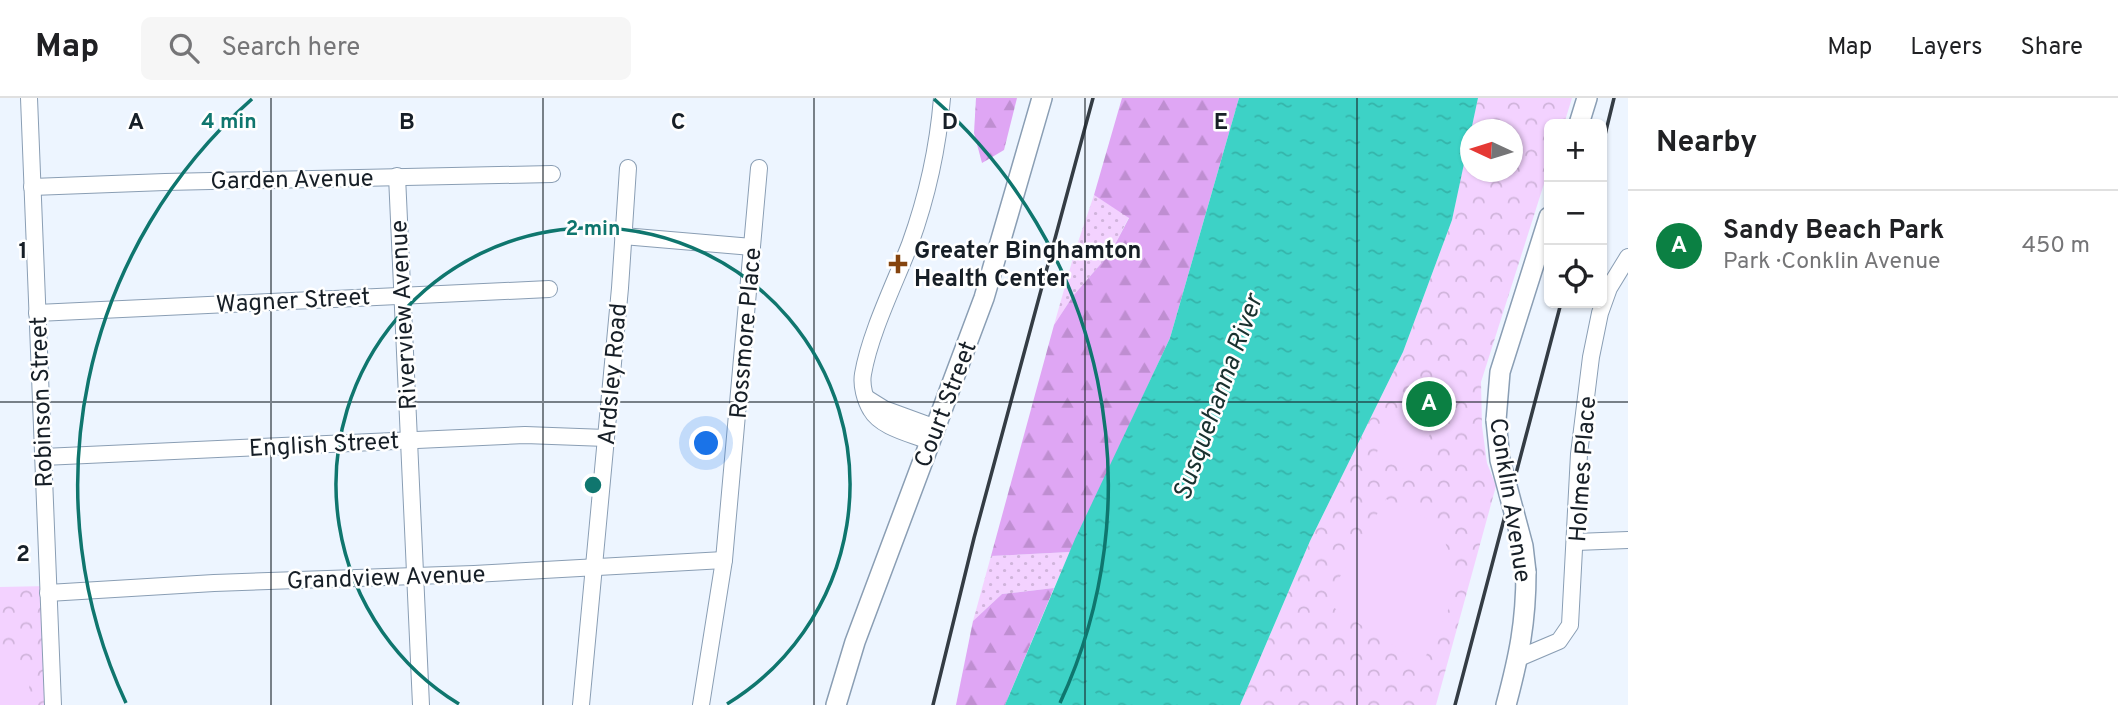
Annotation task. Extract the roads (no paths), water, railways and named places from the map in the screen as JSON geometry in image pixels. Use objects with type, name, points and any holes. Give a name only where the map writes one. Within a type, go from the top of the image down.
[{"type":"main road","name":"Court Street","points":[[836,705],[855,642],[934,435],[995,264],[1042,98]]},
{"type":"main road","points":[[1581,119],[1587,98]]},
{"type":"main road","name":"Conklin Avenue","points":[[1506,705],[1519,657],[1526,612],[1526,572],[1520,536],[1500,460],[1496,420],[1500,372],[1544,233]]},
{"type":"street","name":"Robinson Street","points":[[29,98],[53,705]]},
{"type":"street","points":[[934,435],[880,419],[871,410],[862,384],[863,370],[919,216],[935,151],[942,98]]},
{"type":"street","name":"Ardsley Road","points":[[581,705],[628,168]]},
{"type":"street","name":"Rossmore Place","points":[[701,705],[724,560],[759,168]]},
{"type":"street","name":"Garden Avenue","points":[[32,187],[165,181],[552,173]]},
{"type":"street","name":"Riverview Avenue","points":[[397,176],[421,705]]},
{"type":"street","points":[[623,236],[752,247]]},
{"type":"street","name":"Holmes Place","points":[[1519,657],[1559,641],[1570,625],[1580,454],[1591,357],[1600,313],[1609,288],[1628,257]]},
{"type":"street","name":"Wagner Street","points":[[37,313],[549,289]]},
{"type":"street","name":"English Street","points":[[43,457],[525,435],[606,438]]},
{"type":"street","points":[[1576,542],[1628,540]]},
{"type":"street","name":"Grandview Avenue","points":[[48,593],[724,560]]},
{"type":"water","name":"Susquehanna River","points":[[1239,98],[1478,98],[1474,119],[1460,119],[1460,182],[1452,220],[1403,352],[1310,541],[1240,705],[1005,705],[1075,539],[1170,338]]},
{"type":"railway","points":[[933,705],[974,538],[1093,98]]},
{"type":"railway","points":[[1607,127],[1614,98]]},
{"type":"railway","points":[[1455,705],[1560,308]]},
{"type":"place","name":"Greater Binghamton Health Center","points":[[898,264]]},
{"type":"place","name":"Sandy Beach Park","points":[[1429,404]]}]
